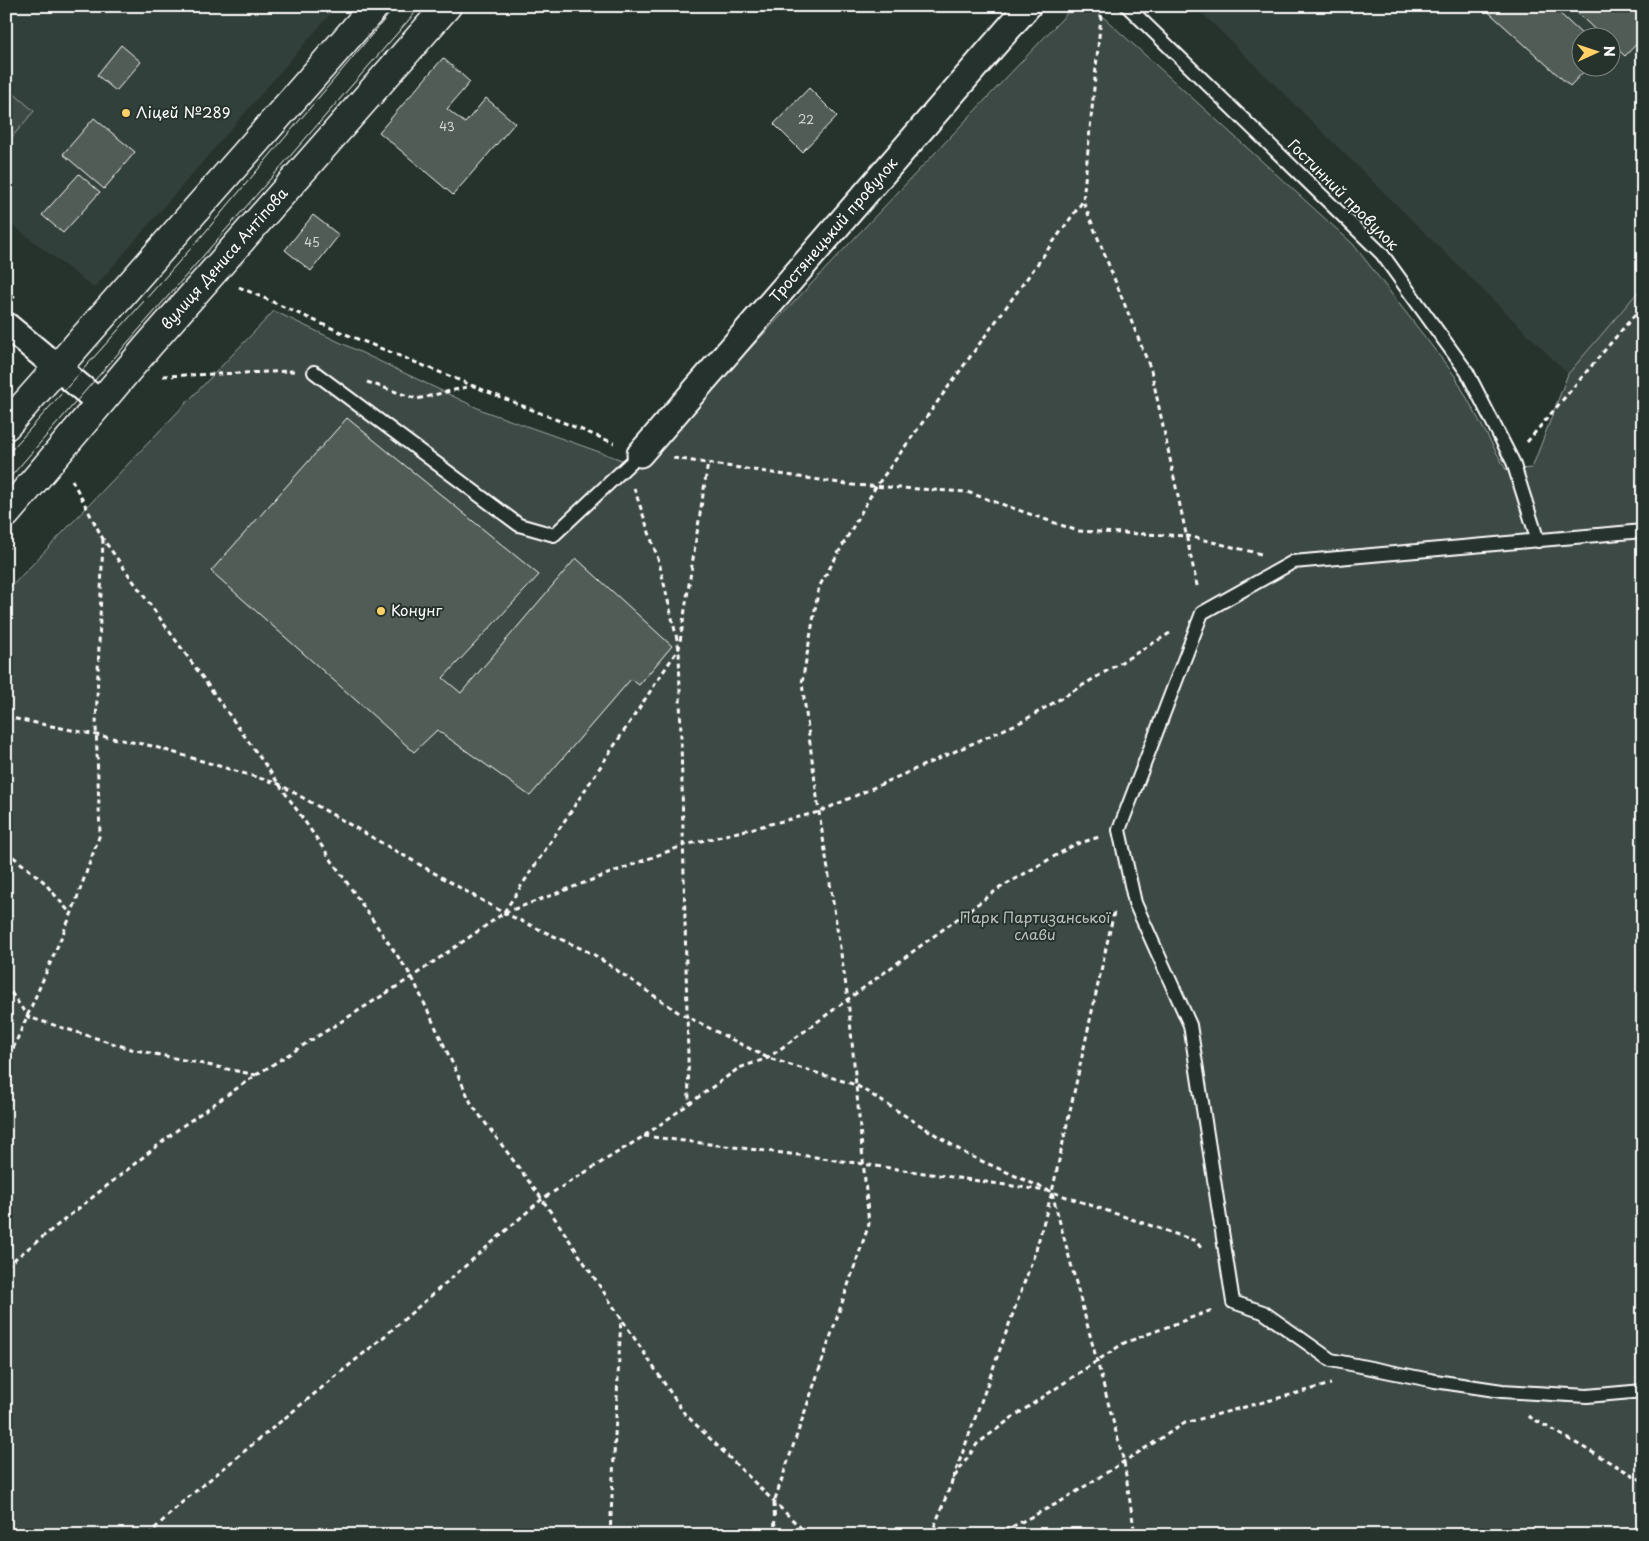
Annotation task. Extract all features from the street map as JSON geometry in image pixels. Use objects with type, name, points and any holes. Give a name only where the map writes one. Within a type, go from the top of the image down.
[{"type":"street","points":[[6,426],[59,368],[375,6]]},
{"type":"street","name":"вулиця Дениса Антіпова","points":[[6,514],[211,274],[447,6]]},
{"type":"street","name":"Тростянецький провулок","points":[[633,460],[1028,6]]},
{"type":"street","points":[[6,325],[100,403]]},
{"type":"lane","name":"Гостинний провулок","points":[[1127,6],[1382,254],[1467,372],[1513,462],[1538,541]]},
{"type":"lane","points":[[314,372],[519,525],[554,535],[633,460]]},
{"type":"lane","points":[[1643,531],[1293,562],[1202,613],[1119,830],[1135,903],[1190,1025],[1233,1302],[1263,1312],[1331,1360],[1435,1381],[1502,1391],[1587,1396],[1643,1391]]},
{"type":"path","points":[[6,1266],[181,1128],[256,1075],[412,977],[504,912],[684,845],[819,812],[1023,721],[1202,613],[1188,536],[1151,370],[1083,201],[1102,6]]},
{"type":"path","points":[[775,1535],[774,1502],[869,1224],[848,999],[819,812],[802,683],[819,587],[875,488],[1083,201]]},
{"type":"path","points":[[211,274],[633,460],[708,463],[875,488],[967,492],[1078,531],[1188,536],[1293,562]]},
{"type":"path","points":[[1513,462],[1529,439],[1643,305]]},
{"type":"path","points":[[504,912],[679,648],[633,460]]},
{"type":"path","points":[[51,462],[70,477],[103,539],[278,784],[412,977],[472,1105],[542,1199],[684,1413],[808,1535]]},
{"type":"path","points":[[689,1104],[679,648],[708,463]]},
{"type":"path","points":[[6,1065],[28,1018],[71,914],[100,834],[97,735],[103,539]]},
{"type":"path","points":[[6,717],[152,746],[278,784],[504,912],[593,954],[688,1017],[768,1058],[856,1085],[968,1155],[1052,1192],[1196,1241],[1206,1256]]},
{"type":"path","points":[[148,1535],[180,1504],[386,1335],[542,1199],[644,1136],[739,1068],[768,1058],[998,889],[1074,845],[1119,830]]},
{"type":"path","points":[[6,851],[44,881],[71,914]]},
{"type":"path","points":[[931,1535],[1036,1250],[1052,1192],[1114,910]]},
{"type":"path","points":[[6,985],[28,1018],[131,1050],[256,1075]]},
{"type":"path","points":[[644,1136],[863,1164],[1052,1192]]},
{"type":"path","points":[[1052,1192],[1124,1462],[1135,1535]]},
{"type":"path","points":[[953,1479],[977,1444],[1013,1417],[1124,1343],[1233,1302]]},
{"type":"path","points":[[610,1535],[622,1317]]},
{"type":"path","points":[[996,1535],[1060,1502],[1185,1423],[1336,1383]]},
{"type":"path","points":[[1526,1415],[1643,1481]]},
{"type":"shaded area","name":"Ліцей №289","points":[[6,6],[337,6],[94,288],[6,220]]},
{"type":"shaded area","points":[[1195,6],[1643,6],[1643,286],[1568,374]]},
{"type":"green space","name":"Парк Партизанської слави","points":[[1074,6],[1091,6],[1353,244],[1455,376],[1506,470],[1532,468],[1568,374],[1643,286],[1643,1535],[6,1535],[6,592],[274,311],[484,411],[639,466]]},
{"type":"green space","points":[[6,87],[34,111],[6,144]]},
{"type":"building","points":[[1482,6],[1552,6],[1575,28],[1572,28],[1572,78],[1578,78],[1570,86]]},
{"type":"building","points":[[1570,6],[1643,6],[1643,37],[1625,56],[1622,53],[1622,28],[1593,28]]},
{"type":"building","points":[[121,45],[141,62],[116,91],[97,75]]},
{"type":"building","points":[[443,58],[470,82],[447,109],[465,123],[486,98],[515,123],[453,195],[379,132]]},
{"type":"building","points":[[809,88],[837,116],[802,152],[774,124]]},
{"type":"building","points":[[94,118],[135,152],[104,189],[63,154]]},
{"type":"building","points":[[79,174],[100,192],[63,233],[42,215]]},
{"type":"building","points":[[313,215],[339,235],[311,271],[285,250]]},
{"type":"building","name":"Конунг","points":[[347,418],[539,575],[443,678],[461,693],[576,558],[672,646],[639,685],[631,679],[530,796],[437,730],[414,752],[211,571]]},
{"type":"tram line","points":[[6,456],[201,237],[396,6]]},
{"type":"tram line","points":[[6,482],[421,6]]},
{"type":"place","name":"Ліцей №289","points":[[126,113]]},
{"type":"place","name":"Конунг","points":[[381,611]]}]
